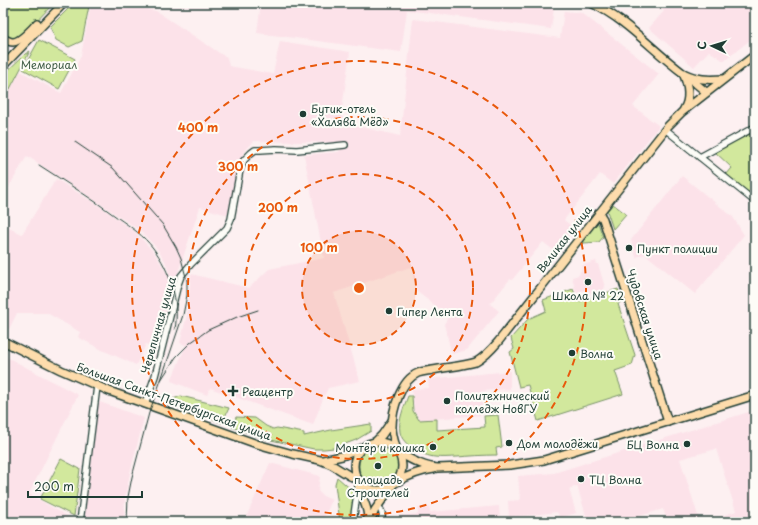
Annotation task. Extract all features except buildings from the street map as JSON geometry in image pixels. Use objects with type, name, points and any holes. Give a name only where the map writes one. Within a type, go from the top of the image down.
[{"type":"main road","points":[[3,38],[12,42],[16,41],[32,29],[57,3]]},
{"type":"main road","points":[[3,66],[64,3]]},
{"type":"main road","points":[[591,3],[610,13],[631,29],[706,92]]},
{"type":"main road","name":"Великая улица","points":[[393,420],[403,387],[412,376],[420,372],[476,362],[498,342],[665,129],[682,112],[706,92],[755,54]]},
{"type":"main road","points":[[683,73],[704,80],[723,79]]},
{"type":"main road","points":[[682,112],[688,102],[688,86],[683,73]]},
{"type":"main road","name":"Чудовская улица","points":[[599,213],[603,220],[668,422]]},
{"type":"main road","name":"Большая Санкт-Петербургская улица","points":[[3,341],[97,386],[257,444],[320,460],[332,465],[358,482]]},
{"type":"main road","points":[[358,482],[365,487],[374,490],[383,490],[424,470],[503,465],[547,460],[755,395]]},
{"type":"main road","points":[[373,443],[386,431],[393,420]]},
{"type":"main road","points":[[369,522],[378,506],[400,476],[402,461],[393,437],[393,420]]},
{"type":"main road","points":[[369,522],[368,511],[355,474],[354,464],[356,455],[362,448],[379,442],[388,444],[398,452],[420,464],[438,468]]},
{"type":"main road","name":"Большая Санкт-Петербургская улица","points":[[320,460],[342,456],[362,448]]},
{"type":"street","points":[[700,157],[755,127]]},
{"type":"street","points":[[665,129],[753,200]]},
{"type":"street","name":"Черепичная улица","points":[[145,404],[155,376],[181,276],[226,228],[231,219],[240,170],[246,156],[255,150],[297,150],[345,145]]},
{"type":"street","points":[[80,522],[97,386]]},
{"type":"street","points":[[353,522],[358,482]]},
{"type":"street","points":[[378,506],[383,513],[381,522]]},
{"type":"shaded area","points":[[94,3],[117,3],[156,11],[227,58],[229,66],[273,74],[280,41],[350,52],[341,116],[352,125],[400,136],[413,19],[560,38],[564,11],[582,13],[659,74],[633,106],[659,126],[613,184],[600,174],[564,220],[575,229],[556,252],[543,242],[512,280],[510,279],[490,304],[499,311],[467,350],[452,354],[444,324],[449,316],[416,291],[411,267],[334,293],[360,381],[328,388],[313,425],[210,388],[207,395],[171,381],[186,345],[180,343],[187,315],[191,274],[249,288],[269,269],[324,258],[304,155],[338,152],[347,143],[254,141],[244,152],[240,161],[228,215],[200,207],[177,275],[171,278],[165,261],[155,246],[139,230],[27,156],[3,197],[3,103],[20,71],[61,93],[81,56],[90,8]]},
{"type":"shaded area","points":[[261,3],[519,3],[554,8],[551,29],[407,10],[401,52],[257,33]]},
{"type":"shaded area","points":[[653,3],[755,3],[755,36],[724,61],[709,51],[694,67],[649,28],[664,11]]},
{"type":"shaded area","points":[[682,176],[733,217],[744,235],[695,294],[645,254],[636,257],[631,240]]},
{"type":"shaded area","points":[[56,179],[101,207],[135,232],[154,252],[173,284],[155,349],[146,344],[136,365],[102,350],[78,337],[80,332],[47,313],[17,313],[9,329],[3,325],[3,225],[22,234]]},
{"type":"shaded area","name":"Школа № 22","points":[[596,261],[605,291],[593,295],[587,289],[576,293],[572,277],[579,275],[583,265]]},
{"type":"shaded area","points":[[3,355],[78,395],[29,494],[76,522],[3,522]]},
{"type":"shaded area","name":"Политехнический колледж НовГУ","points":[[510,371],[510,389],[481,391],[483,415],[420,420],[414,411],[412,389],[429,388],[428,379]]},
{"type":"shaded area","points":[[97,401],[144,418],[125,498],[124,522],[84,522]]},
{"type":"shaded area","points":[[755,410],[755,522],[706,522],[736,511],[716,449],[680,459],[700,522],[668,522],[663,509],[620,522],[588,522],[577,486],[569,489],[576,513],[560,518],[557,512],[509,517],[508,501],[520,500],[518,476],[554,473]]},
{"type":"shaded area","points":[[270,463],[320,476],[318,491],[323,496],[332,500],[322,522],[244,522]]},
{"type":"shaded area","points":[[499,506],[500,522],[399,522],[400,516],[418,514],[418,508],[429,507],[430,512]]},
{"type":"green space","points":[[9,3],[54,3],[31,27],[13,40],[5,36],[4,32]]},
{"type":"green space","points":[[74,3],[91,3],[89,6],[82,41],[69,47],[56,40],[50,27]]},
{"type":"green space","name":"Мемориал","points":[[39,40],[75,59],[59,89],[23,69]]},
{"type":"green space","points":[[30,51],[3,102],[3,75]]},
{"type":"green space","points":[[755,132],[755,197],[726,175],[732,168],[714,151]]},
{"type":"green space","points":[[613,204],[626,214],[613,229],[607,211]]},
{"type":"green space","points":[[596,221],[603,237],[599,242],[584,243],[574,247]]},
{"type":"green space","name":"Волна","points":[[573,289],[578,302],[618,289],[622,301],[618,304],[635,355],[632,365],[615,371],[623,394],[538,421],[528,385],[519,387],[510,352],[514,349],[511,338],[528,319],[546,311],[543,300]]},
{"type":"green space","points":[[181,396],[229,408],[222,423],[168,401]]},
{"type":"green space","points":[[408,396],[412,396],[413,411],[419,420],[437,419],[437,430],[485,427],[484,416],[498,415],[502,447],[496,448],[497,455],[440,457],[430,456],[419,452],[405,441],[400,432],[403,409]]},
{"type":"green space","points":[[236,417],[255,418],[273,429],[277,428],[304,433],[304,436],[371,424],[371,431],[356,440],[334,448],[314,449],[266,439],[232,427]]},
{"type":"green space","points":[[379,446],[387,448],[393,452],[397,458],[399,466],[397,474],[393,480],[387,484],[379,486],[371,484],[365,480],[361,474],[359,466],[361,458],[365,452],[371,448]]},
{"type":"green space","points":[[61,459],[80,469],[74,516],[40,499]]},
{"type":"green space","points":[[337,477],[354,492],[349,522],[340,522],[335,484]]},
{"type":"railway","points":[[75,142],[113,168],[163,225],[181,258],[187,281],[187,295],[183,315],[161,380]]},
{"type":"railway","points":[[39,165],[108,211],[146,240],[159,257],[169,276],[175,297],[175,329]]},
{"type":"railway","points":[[127,522],[128,497],[132,477],[149,413],[161,380],[176,357],[190,343],[208,330],[237,317],[258,310]]},
{"type":"place","name":"Бутик-отель «Халява Мёд»","points":[[303,114]]},
{"type":"place","name":"Пункт полиции","points":[[629,248]]},
{"type":"place","name":"Школа № 22","points":[[588,282]]},
{"type":"place","name":"Гипер Лента","points":[[389,311]]},
{"type":"place","name":"Волна","points":[[572,353]]},
{"type":"place","name":"Реацентр","points":[[233,391]]},
{"type":"place","name":"Политехнический колледж НовГУ","points":[[447,401]]},
{"type":"place","name":"Дом молодёжи","points":[[509,443]]},
{"type":"place","name":"БЦ Волна","points":[[687,444]]},
{"type":"place","name":"Монтёр и кошка","points":[[433,447]]},
{"type":"place","name":"площадь Строителей","points":[[378,466]]},
{"type":"place","name":"ТЦ Волна","points":[[581,479]]}]
